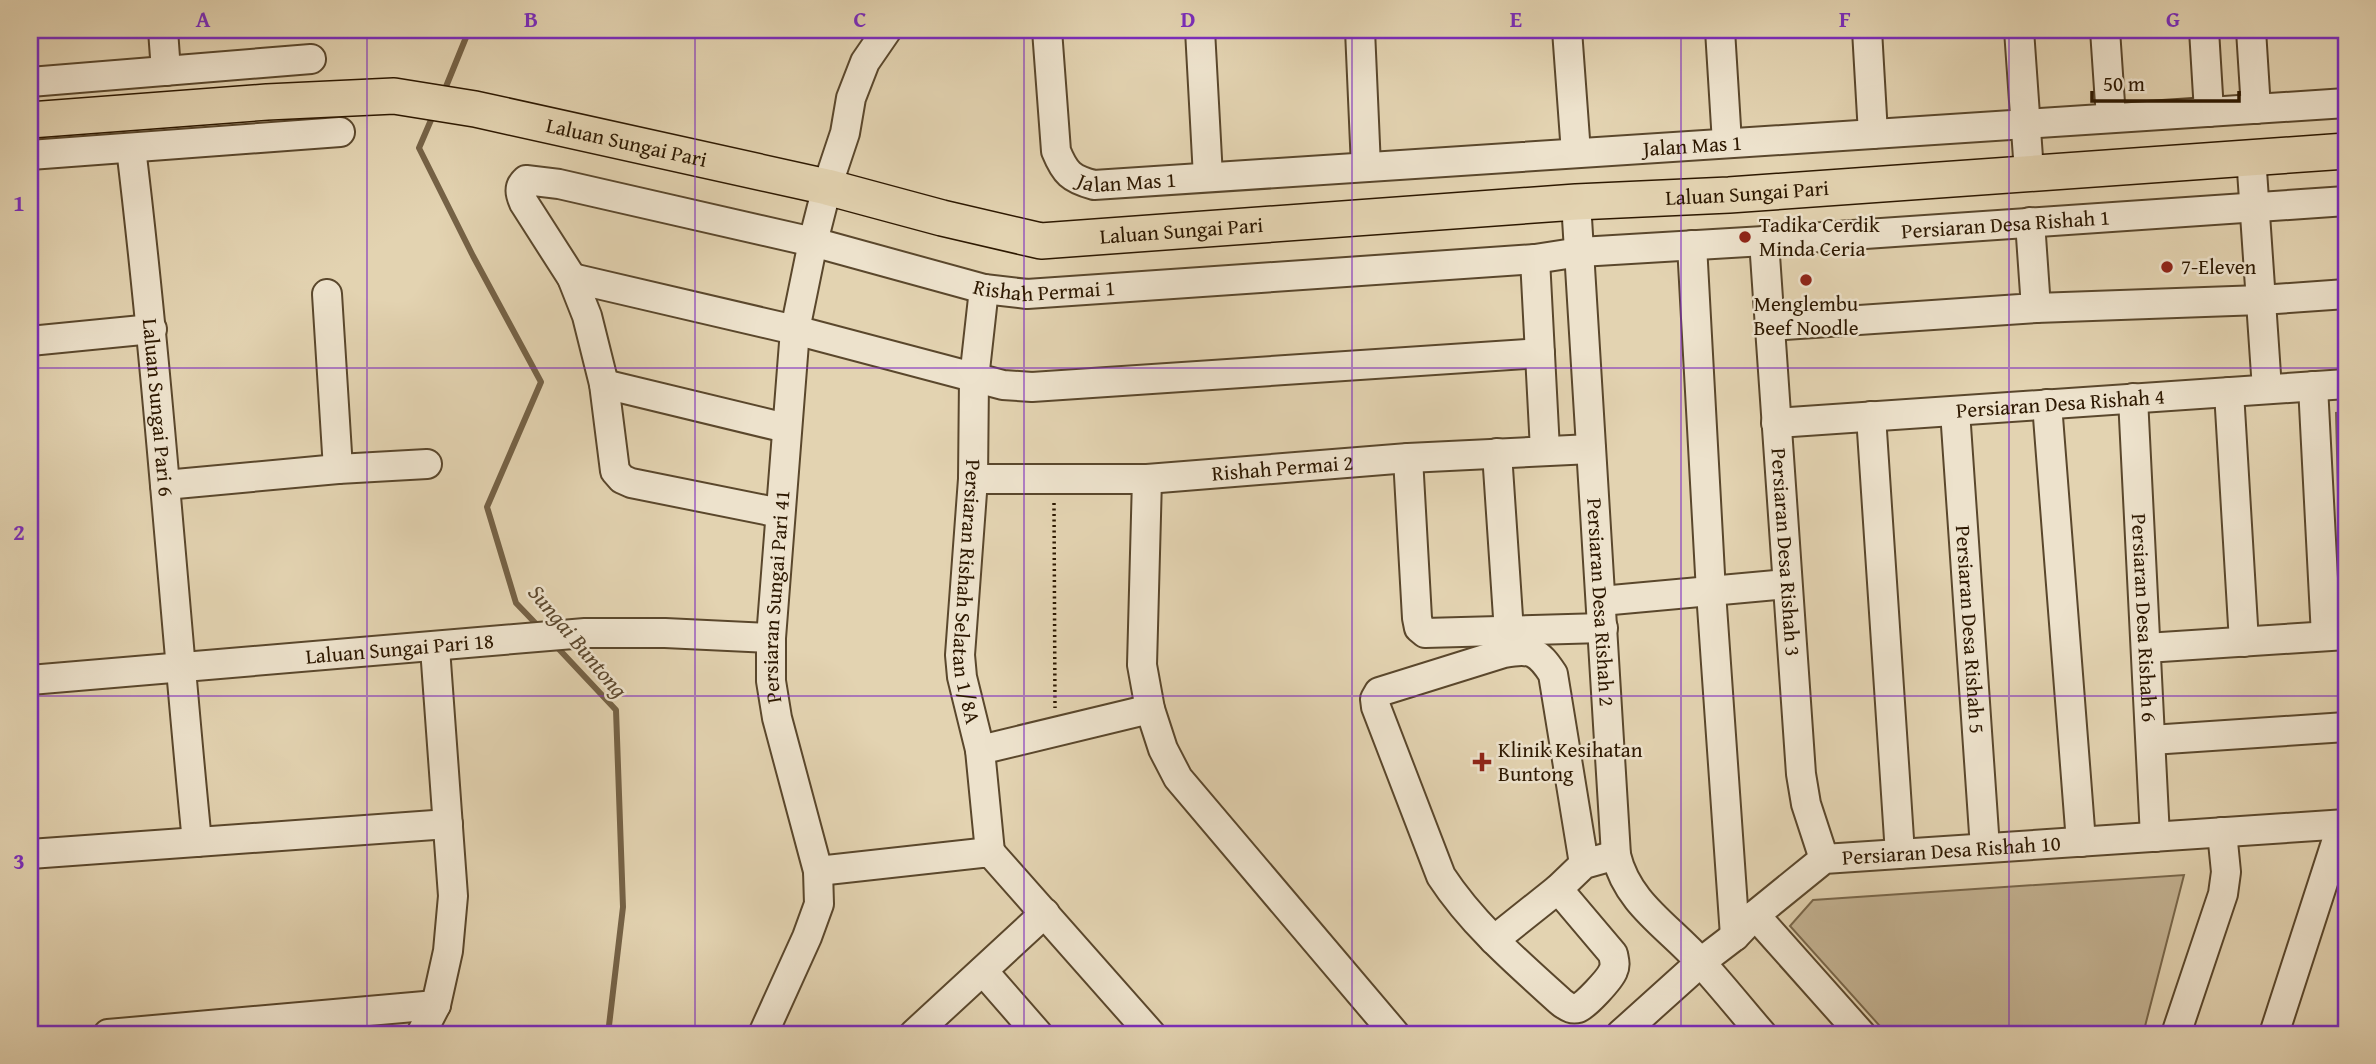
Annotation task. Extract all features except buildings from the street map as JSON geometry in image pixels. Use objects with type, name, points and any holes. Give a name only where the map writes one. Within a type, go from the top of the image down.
[{"type":"main road","name":"Laluan Sungai Pari","points":[[30,120],[267,102],[394,96],[475,109],[827,187],[1041,241],[2346,151]]},
{"type":"street","points":[[163,30],[166,71]]},
{"type":"street","name":"Persiaran Sungai Pari 41","points":[[763,1034],[819,904],[818,871],[777,718],[771,681],[771,638],[795,330],[813,242],[827,187],[845,134],[851,98],[865,62],[887,30]]},
{"type":"street","name":"Jalan Mas 1","points":[[1047,30],[1056,151],[1063,169],[1077,181],[1094,185],[2346,103]]},
{"type":"street","points":[[1200,30],[1208,177]]},
{"type":"street","points":[[1360,30],[1366,167]]},
{"type":"street","points":[[1567,30],[1576,153]]},
{"type":"street","points":[[1720,30],[1727,143]]},
{"type":"street","points":[[1867,30],[1872,134]]},
{"type":"street","points":[[2019,30],[2029,172]]},
{"type":"street","points":[[2105,30],[2111,118]]},
{"type":"street","points":[[2204,30],[2209,112]]},
{"type":"street","points":[[2251,30],[2256,109]]},
{"type":"street","points":[[30,82],[311,59]]},
{"type":"street","points":[[30,155],[340,132]]},
{"type":"street","name":"Laluan Sungai Pari 6","points":[[131,148],[152,330],[197,842]]},
{"type":"street","points":[[2251,156],[2267,389]]},
{"type":"street","name":"Rishah Permai 1","points":[[572,278],[524,204],[520,191],[521,184],[526,180],[559,184],[813,242],[984,289],[1027,294],[1535,259],[1580,252]]},
{"type":"street","name":"Persiaran Desa Rishah 1","points":[[1580,252],[2346,201]]},
{"type":"street","name":"Persiaran Desa Rishah 2","points":[[1576,202],[1616,855],[1620,874],[1631,893],[1701,962],[1762,1034]]},
{"type":"street","points":[[2030,222],[2036,308]]},
{"type":"street","name":"Persiaran Desa Rishah 3","points":[[1764,241],[1801,774],[1806,804],[1824,859]]},
{"type":"street","points":[[1692,245],[1711,592],[1735,936]]},
{"type":"street","points":[[1535,259],[1545,450]]},
{"type":"street","points":[[572,278],[795,330],[1003,386],[1032,387],[1540,353]]},
{"type":"street","points":[[572,278],[587,316],[604,384],[615,471],[622,479],[780,513]]},
{"type":"street","name":"Persiaran Rishah Selatan 1/8A","points":[[984,289],[974,379],[973,479],[960,655],[962,677],[980,750],[990,852]]},
{"type":"street","points":[[327,294],[338,469]]},
{"type":"street","points":[[1770,326],[2036,308],[2261,300],[2346,294]]},
{"type":"street","points":[[30,341],[152,330]]},
{"type":"street","points":[[604,384],[786,428]]},
{"type":"street","name":"Persiaran Desa Rishah 4","points":[[1776,422],[2346,384]]},
{"type":"street","points":[[2146,648],[2336,636],[2314,386]]},
{"type":"street","points":[[2229,392],[2244,642]]},
{"type":"street","name":"Persiaran Desa Rishah 6","points":[[2133,398],[2155,837]]},
{"type":"street","points":[[2048,404],[2081,842]]},
{"type":"street","name":"Persiaran Desa Rishah 5","points":[[1955,411],[1985,848]]},
{"type":"street","points":[[1871,416],[1900,854]]},
{"type":"street","name":"Rishah Permai 2","points":[[973,479],[1147,479],[1408,458],[1591,449]]},
{"type":"street","points":[[1497,453],[1509,632]]},
{"type":"street","points":[[1408,458],[1419,628],[1425,634],[1509,632],[1711,592],[1787,584]]},
{"type":"street","points":[[165,485],[338,469],[427,464]]},
{"type":"street","points":[[1147,479],[1142,665],[1150,709],[1163,749],[1178,778],[1395,1034]]},
{"type":"street","name":"Laluan Sungai Pari 18","points":[[30,680],[180,666],[435,648],[585,633],[665,633],[771,638]]},
{"type":"street","points":[[421,1034],[436,1005],[448,951],[453,896],[435,648]]},
{"type":"street","points":[[1558,889],[1613,954],[1615,965],[1613,974],[1579,1008],[1570,1009],[1562,1003],[1494,940],[1456,899],[1441,876],[1377,707],[1379,692],[1504,653],[1524,650],[1541,656],[1553,674],[1584,864]]},
{"type":"street","points":[[980,750],[1150,709]]},
{"type":"street","points":[[2151,740],[2346,727]]},
{"type":"street","points":[[30,854],[448,824]]},
{"type":"street","points":[[2273,1034],[2344,824]]},
{"type":"street","name":"Persiaran Desa Rishah 10","points":[[1622,1034],[1701,962],[1735,936],[1755,915],[1824,859],[2344,824]]},
{"type":"street","points":[[2176,1034],[2223,894],[2226,872],[2222,832]]},
{"type":"street","points":[[818,871],[990,852],[1152,1034]]},
{"type":"street","points":[[1494,940],[1558,889],[1584,864],[1616,855]]},
{"type":"street","points":[[916,1034],[1045,913]]},
{"type":"street","points":[[1755,915],[1861,1034]]},
{"type":"street","points":[[983,971],[1038,1034]]},
{"type":"street","points":[[108,1034],[436,1005]]},
{"type":"path","points":[[1054,479],[1055,731]]},
{"type":"shaded area","points":[[2346,412],[2346,611],[2341,612],[2336,413]]},
{"type":"shaded area","points":[[2184,875],[2143,1034],[1887,1034],[1790,926],[1813,900]]},
{"type":"waterway","name":"Sungai Buntong","points":[[443,94],[469,30]]},
{"type":"waterway","name":"Sungai Buntong","points":[[434,113],[419,148],[541,382],[487,507],[516,603],[541,629]]},
{"type":"waterway","name":"Sungai Buntong","points":[[555,645],[616,710],[623,907],[608,1034]]},
{"type":"place","name":"Tadika Cerdik Minda Ceria","points":[[1745,237]]},
{"type":"place","name":"7-Eleven","points":[[2167,267]]},
{"type":"place","name":"Menglembu Beef Noodle","points":[[1806,280]]},
{"type":"place","name":"Klinik Kesihatan Buntong","points":[[1482,762]]}]
